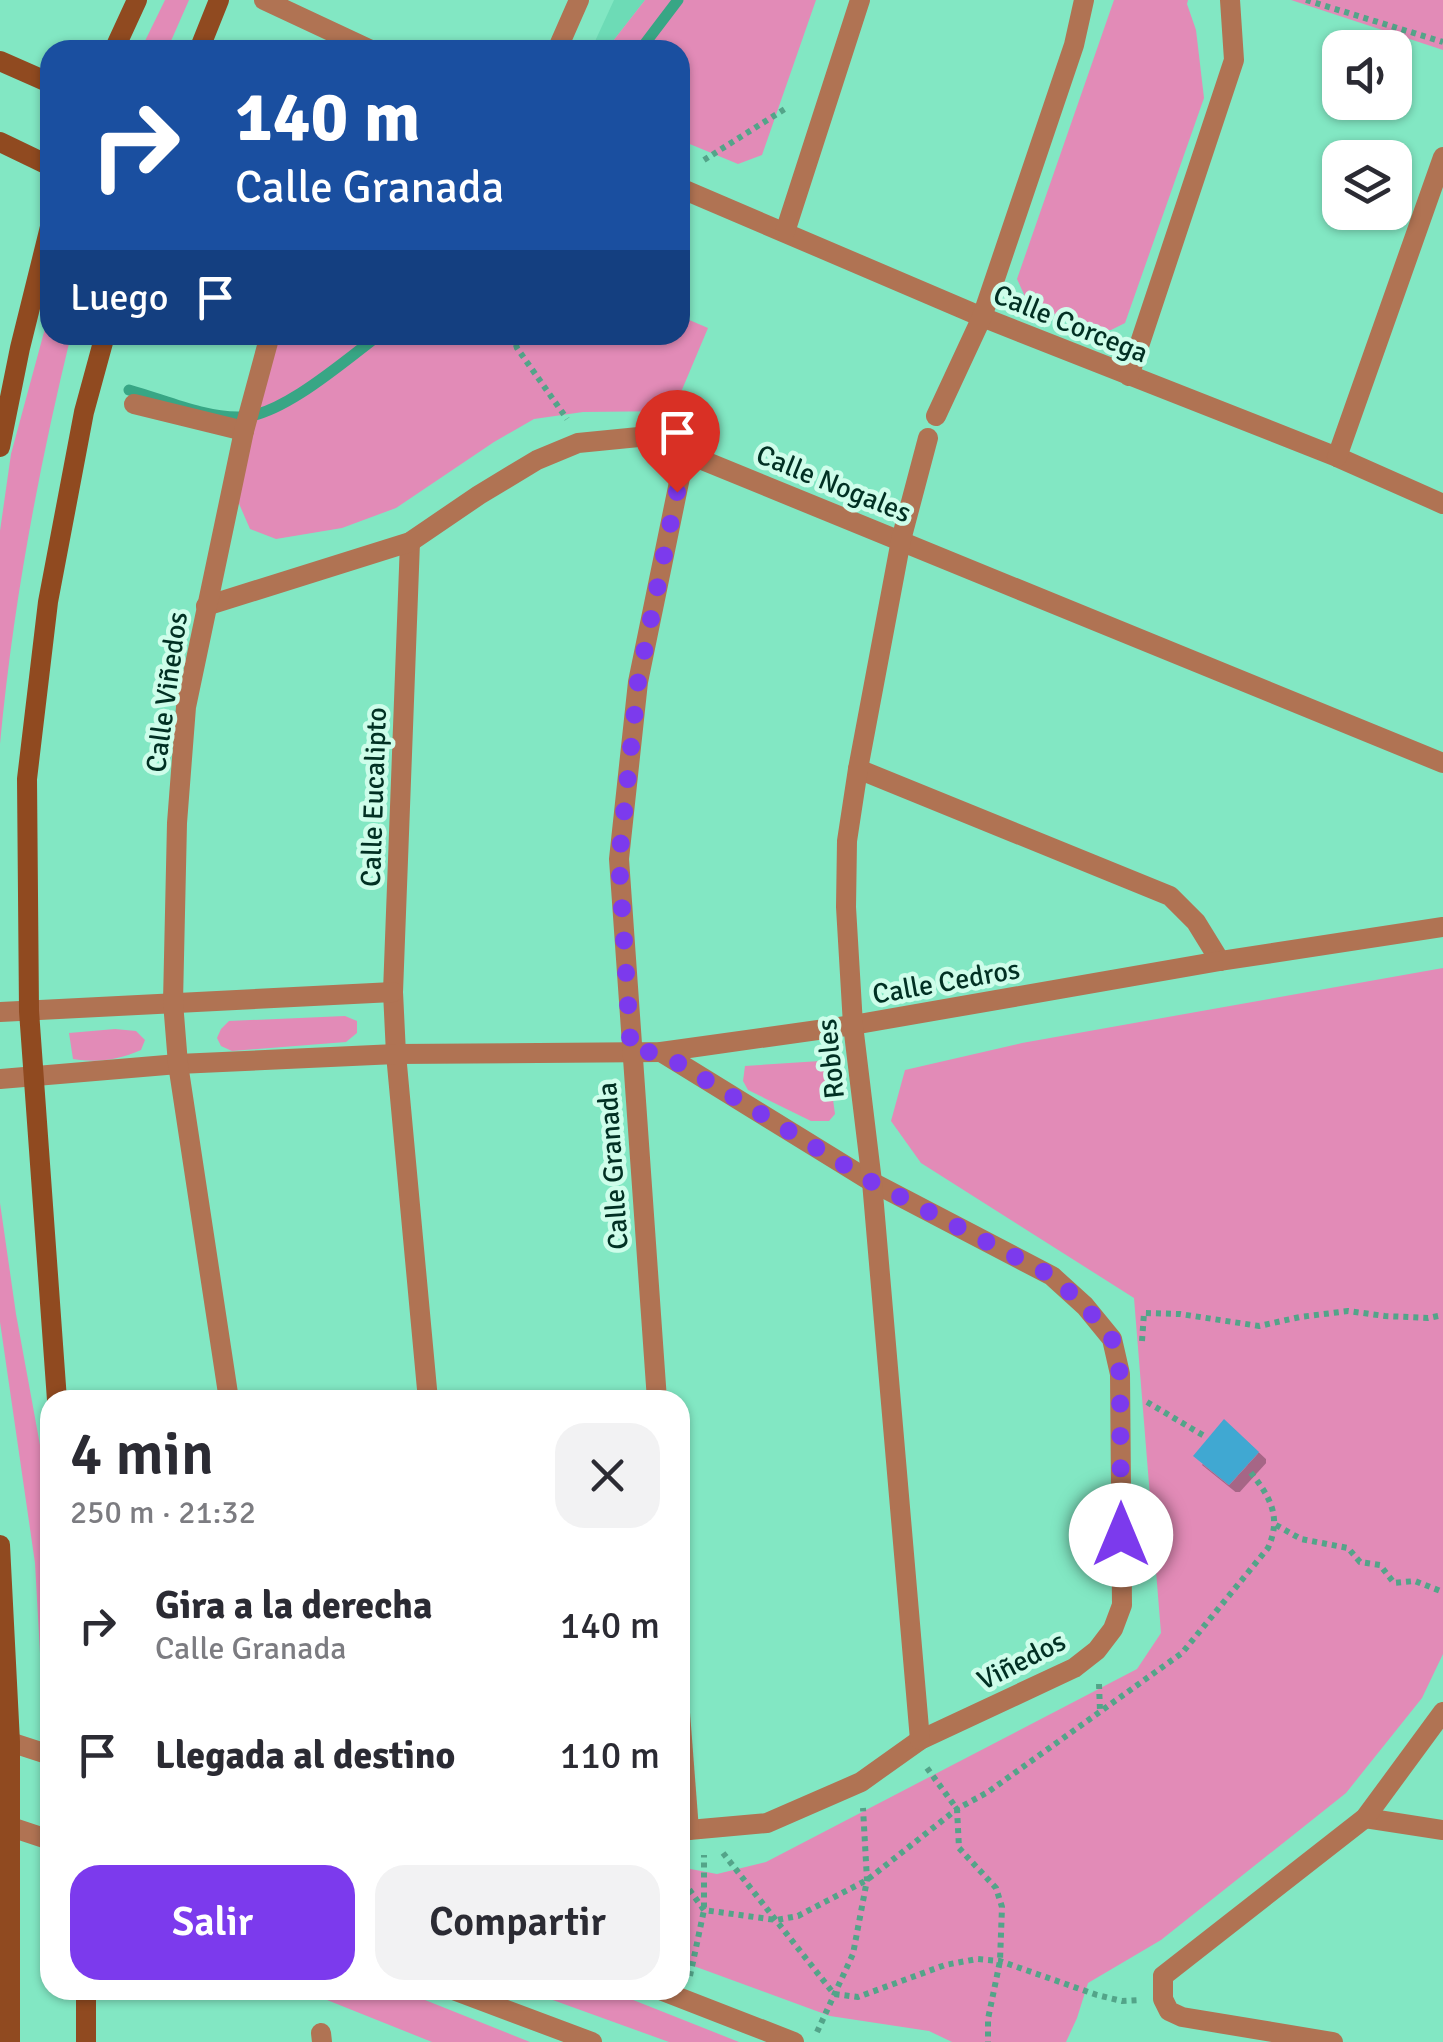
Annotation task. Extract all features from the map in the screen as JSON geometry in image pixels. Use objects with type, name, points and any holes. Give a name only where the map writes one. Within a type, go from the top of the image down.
[{"type":"street","points":[[119,40],[138,0]]},
{"type":"street","points":[[203,40],[219,0]]},
{"type":"street","points":[[264,0],[350,40]]},
{"type":"street","points":[[561,40],[579,0]]},
{"type":"street","points":[[785,232],[860,0]]},
{"type":"street","points":[[936,416],[982,317],[1074,46],[1084,0]]},
{"type":"street","points":[[1128,376],[1234,60],[1230,0]]},
{"type":"street","points":[[0,61],[40,79]]},
{"type":"street","points":[[0,142],[40,161]]},
{"type":"street","points":[[1337,457],[1443,157]]},
{"type":"street","name":"Calle Corcega","points":[[690,192],[982,317],[1337,457],[1443,504]]},
{"type":"street","points":[[0,448],[40,267]]},
{"type":"street","points":[[57,1390],[30,1011],[27,779],[48,602],[84,412],[102,345]]},
{"type":"street","name":"Calle Viñedos","points":[[178,1064],[173,1002],[177,823],[186,708],[244,430],[267,345]]},
{"type":"street","points":[[134,404],[244,430]]},
{"type":"street","name":"Calle Nogales","points":[[206,606],[410,542],[538,460],[578,444],[649,436],[1443,762]]},
{"type":"street","name":"Robles","points":[[920,1740],[872,1182],[853,1025],[846,907],[847,842],[858,769],[901,540],[928,438]]},
{"type":"street","name":"Calle Granada","points":[[656,1390],[619,860],[638,682],[685,453]]},
{"type":"street","name":"Calle Eucalipto","points":[[410,542],[393,992],[427,1390]]},
{"type":"street","points":[[858,769],[1170,896],[1196,922],[1220,961]]},
{"type":"street","name":"Calle Cedros","points":[[0,1079],[178,1064],[396,1054],[660,1052],[853,1025],[1443,927]]},
{"type":"street","points":[[0,1012],[393,992]]},
{"type":"street","name":"Viñedos","points":[[660,1052],[872,1182],[1052,1276],[1085,1306],[1112,1339],[1120,1374],[1122,1605],[1113,1629],[1097,1650],[1074,1668],[920,1740],[861,1782],[767,1822],[691,1829]]},
{"type":"street","points":[[178,1064],[227,1390]]},
{"type":"street","points":[[0,1545],[10,1742],[10,2042]]},
{"type":"street","points":[[1333,2042],[1170,2012],[1163,1999],[1163,1976],[1365,1818],[1443,1712]]},
{"type":"street","points":[[10,1742],[40,1752]]},
{"type":"street","points":[[1365,1818],[1443,1830]]},
{"type":"street","points":[[11,1827],[40,1837]]},
{"type":"street","points":[[86,2000],[86,2042]]},
{"type":"street","points":[[480,2000],[592,2042]]},
{"type":"street","points":[[687,2000],[794,2042]]},
{"type":"path","points":[[1306,0],[1443,42]]},
{"type":"path","points":[[704,160],[788,107]]},
{"type":"path","points":[[516,345],[568,421],[578,444]]},
{"type":"path","points":[[1142,1346],[1144,1313],[1180,1314],[1258,1326],[1348,1312],[1428,1318],[1443,1315]]},
{"type":"path","points":[[1120,1395],[1151,1403],[1206,1437]]},
{"type":"path","points":[[690,1891],[704,1910],[776,1920],[798,1916],[867,1880],[957,1809],[988,1792],[1182,1653],[1268,1548],[1276,1524],[1267,1493],[1248,1469]]},
{"type":"path","points":[[1276,1524],[1301,1539],[1348,1548],[1360,1562],[1380,1565],[1394,1583],[1415,1581],[1443,1592]]},
{"type":"path","points":[[927,1768],[957,1809],[960,1848],[996,1888],[1002,1907],[1000,1961],[988,2019],[988,2042]]},
{"type":"path","points":[[812,2042],[853,1954],[867,1880],[861,1782]]},
{"type":"path","points":[[690,1972],[704,1910],[691,1829]]},
{"type":"path","points":[[691,1829],[776,1920],[834,1994],[858,1996],[945,1965],[978,1960],[1000,1961],[1098,1995],[1122,2000],[1163,1999]]},
{"type":"shaded area","points":[[165,0],[189,0],[171,40],[145,40]]},
{"type":"shaded area","points":[[614,0],[645,0],[614,40],[596,40]]},
{"type":"shaded area","points":[[645,0],[816,0],[762,155],[738,164],[690,144],[690,40],[614,40]]},
{"type":"shaded area","points":[[1114,0],[1188,0],[1196,30],[1204,98],[1125,323],[1111,330],[1088,330],[1027,301],[1017,279]]},
{"type":"shaded area","points":[[1291,0],[1443,0],[1443,50],[1412,40],[1412,30],[1382,30]]},
{"type":"shaded area","points":[[690,320],[708,328],[673,411],[583,412],[534,419],[396,508],[342,528],[276,539],[250,529],[237,499],[275,345],[690,345]]},
{"type":"shaded area","points":[[41,345],[69,345],[28,538],[0,744],[0,531],[11,454]]},
{"type":"shaded area","points":[[1443,968],[1443,1654],[1422,1698],[1346,1793],[1161,1940],[1088,1983],[1066,2042],[952,2042],[929,2031],[830,2016],[690,1965],[690,1869],[717,1874],[766,1862],[1137,1669],[1161,1633],[1134,1298],[921,1163],[891,1121],[905,1070],[1022,1043]]},
{"type":"shaded area","points":[[345,1016],[357,1021],[357,1033],[346,1042],[232,1051],[221,1046],[217,1038],[229,1021]]},
{"type":"shaded area","points":[[136,1031],[145,1040],[141,1050],[108,1060],[73,1059],[69,1033]]},
{"type":"shaded area","points":[[820,1061],[829,1071],[835,1114],[829,1121],[811,1121],[748,1090],[743,1081],[745,1066]]},
{"type":"shaded area","points":[[0,1203],[40,1445],[40,1653],[35,1563],[0,1322]]},
{"type":"shaded area","points":[[327,2000],[425,2000],[530,2042],[432,2042]]},
{"type":"shaded area","points":[[553,2000],[633,2000],[739,2042],[669,2042]]},
{"type":"building","points":[[1224,1419],[1259,1452],[1229,1485],[1193,1456]]},
{"type":"waterway","points":[[648,40],[678,0]]},
{"type":"waterway","points":[[129,390],[213,415],[257,414],[313,385],[366,345]]},
{"type":"route","points":[[677,492],[638,682],[619,860],[631,1052],[660,1052],[872,1182],[1052,1276],[1085,1306],[1112,1339],[1120,1374],[1121,1535]]}]
